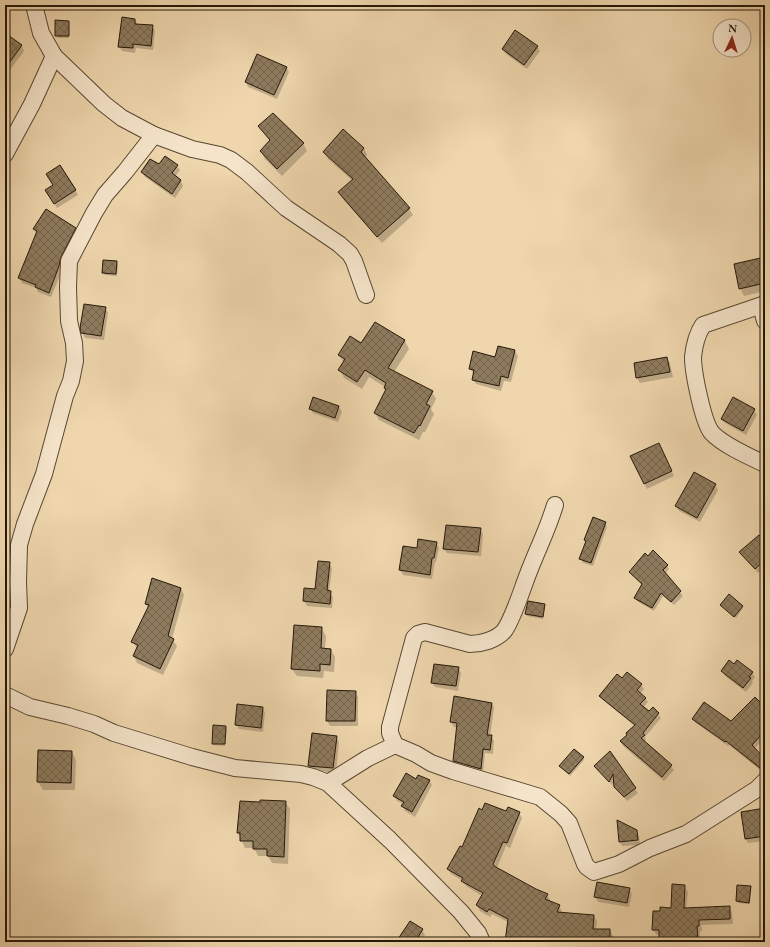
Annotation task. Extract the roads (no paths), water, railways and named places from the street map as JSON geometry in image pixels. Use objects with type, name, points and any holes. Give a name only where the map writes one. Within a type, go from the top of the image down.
[{"type":"street","points":[[34,5],[42,33],[54,56],[104,104],[122,118],[154,135],[192,149],[220,155],[231,160],[247,172],[286,208],[339,244],[350,254],[366,295]]},
{"type":"street","points":[[5,154],[32,104],[54,56]]},
{"type":"street","points":[[5,649],[19,608],[19,545],[25,524],[44,474],[65,396],[71,381],[75,361],[74,343],[69,321],[69,261],[94,212],[105,195],[154,135]]},
{"type":"street","points":[[765,321],[763,305],[703,326],[697,337],[693,356],[695,376],[706,423],[712,432],[738,451],[765,464]]},
{"type":"street","points":[[555,504],[550,523],[528,572],[512,615],[503,631],[485,642],[478,644],[470,644],[425,632],[418,634],[414,638],[390,727],[390,733],[395,745],[416,754],[431,763],[453,771],[540,797],[561,814],[569,823],[587,868],[594,872],[619,864],[650,848],[686,834],[757,789],[765,781]]},
{"type":"street","points":[[5,695],[30,707],[94,724],[114,733],[192,757],[235,768],[313,776],[328,783],[390,840],[461,912],[478,933],[482,942]]},
{"type":"street","points":[[328,783],[368,758],[395,745]]}]
